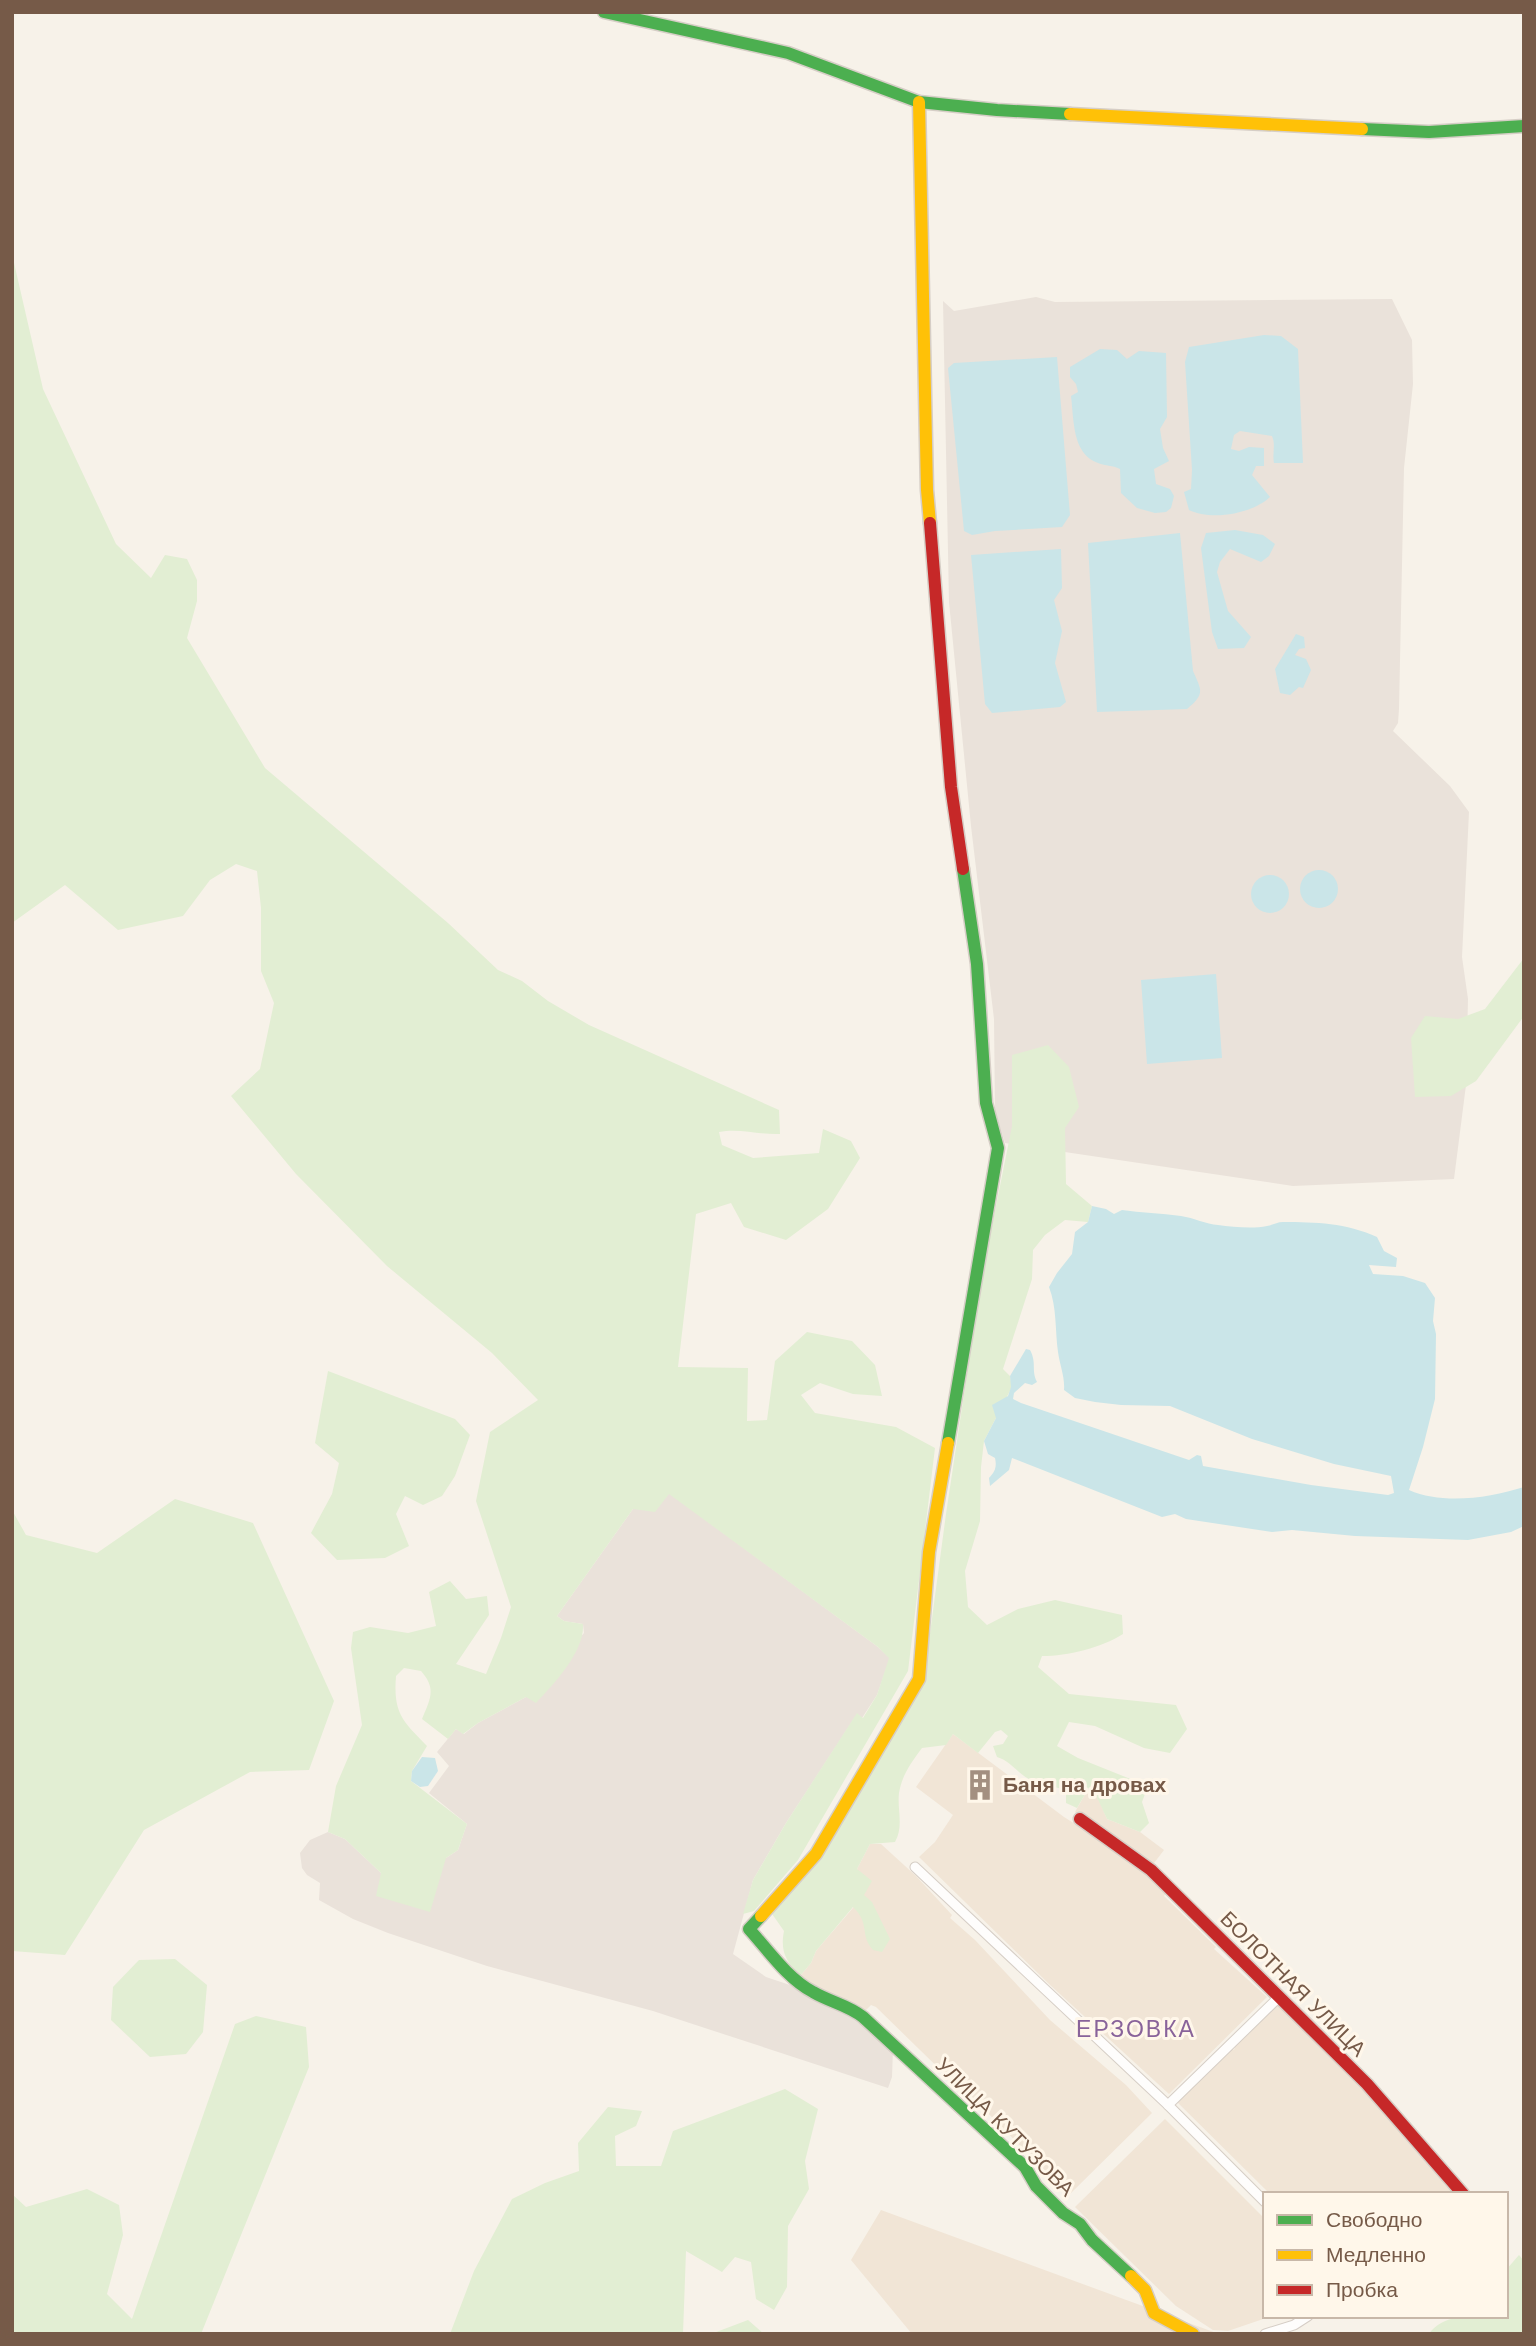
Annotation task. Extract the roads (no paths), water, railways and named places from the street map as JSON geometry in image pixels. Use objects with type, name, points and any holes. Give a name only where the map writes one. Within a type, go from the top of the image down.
[{"type":"street","points":[[604,12],[788,53],[919,102],[997,110],[1429,132],[1524,127]]},
{"type":"street","name":"УЛИЦА КУТУЗОВА","points":[[919,102],[927,491],[951,787],[977,964],[986,1103],[998,1148],[929,1552],[919,1679],[816,1854],[749,1928],[796,1980],[812,1992],[853,2009],[909,2058],[1025,2168],[1036,2186],[1063,2213],[1080,2224],[1092,2241],[1145,2290],[1154,2313],[1193,2334]]},
{"type":"street","name":"БОЛОТНАЯ УЛИЦА","points":[[1080,1819],[1151,1870],[1367,2084],[1461,2192]]},
{"type":"street","points":[[915,1867],[1168,2105],[1263,2200]]},
{"type":"street","points":[[1168,2105],[1278,1998]]},
{"type":"street","points":[[1265,2334],[1296,2329]]},
{"type":"water","points":[[1264,335],[1281,336],[1298,349],[1303,463],[1274,463],[1272,436],[1240,431],[1234,435],[1231,449],[1239,451],[1249,447],[1264,448],[1264,466],[1256,466],[1252,475],[1270,497],[1253,508],[1231,514],[1208,515],[1189,510],[1184,492],[1191,489],[1192,470],[1185,362],[1189,347]]},
{"type":"water","points":[[1100,349],[1117,350],[1127,359],[1139,351],[1166,353],[1167,417],[1160,429],[1163,448],[1169,461],[1154,469],[1156,484],[1170,489],[1174,496],[1171,508],[1166,512],[1155,513],[1137,508],[1121,493],[1120,469],[1089,459],[1079,444],[1071,396],[1078,392],[1070,377],[1070,367]]},
{"type":"water","points":[[1057,357],[1070,515],[1062,527],[972,535],[964,531],[948,368],[954,363]]},
{"type":"water","points":[[1235,530],[1263,535],[1275,544],[1269,556],[1261,562],[1230,549],[1220,562],[1217,572],[1228,611],[1251,637],[1244,648],[1218,649],[1212,632],[1201,548],[1206,533]]},
{"type":"water","points":[[1180,533],[1193,671],[1200,688],[1199,696],[1187,709],[1097,712],[1088,543]]},
{"type":"water","points":[[1061,549],[1062,588],[1054,600],[1062,631],[1055,663],[1066,702],[1060,707],[992,713],[985,704],[971,555]]},
{"type":"water","points":[[1296,634],[1304,637],[1305,648],[1299,649],[1295,655],[1306,659],[1311,670],[1303,688],[1299,687],[1290,695],[1280,693],[1275,669]]},
{"type":"water","points":[[1319,870],[1333,875],[1338,889],[1333,903],[1319,908],[1305,903],[1300,889],[1305,875]]},
{"type":"water","points":[[1270,875],[1284,880],[1289,894],[1284,908],[1270,913],[1256,908],[1251,894],[1256,880]]},
{"type":"water","points":[[1216,974],[1222,1058],[1147,1064],[1141,980]]},
{"type":"water","points":[[1092,1206],[1114,1214],[1122,1210],[1174,1215],[1213,1224],[1249,1228],[1283,1222],[1331,1224],[1377,1237],[1384,1251],[1397,1258],[1396,1267],[1369,1265],[1373,1274],[1403,1276],[1425,1283],[1435,1298],[1435,1399],[1409,1490],[1422,1495],[1451,1499],[1496,1494],[1524,1487],[1524,1526],[1511,1532],[1468,1540],[1355,1536],[1292,1530],[1272,1532],[1186,1519],[1175,1514],[1162,1517],[1012,1458],[1009,1470],[990,1486],[989,1478],[993,1474],[996,1461],[988,1454],[984,1441],[996,1418],[992,1405],[1008,1396],[1010,1376],[1026,1349],[1030,1350],[1032,1355],[1037,1382],[1032,1385],[1025,1383],[1014,1393],[1013,1399],[1021,1403],[1189,1460],[1197,1455],[1201,1456],[1203,1466],[1311,1485],[1388,1495],[1394,1493],[1391,1476],[1334,1464],[1252,1439],[1170,1406],[1095,1402],[1075,1398],[1064,1390],[1055,1311],[1049,1287],[1072,1254],[1075,1232],[1088,1222]]},
{"type":"water","points":[[422,1757],[435,1758],[438,1771],[428,1786],[420,1787],[411,1781],[412,1771]]},
{"type":"place","name":"Баня на дровах","points":[[980,1785]]},
{"type":"district","name":"ЕРЗОВКА","points":[[1136,2029]]}]
